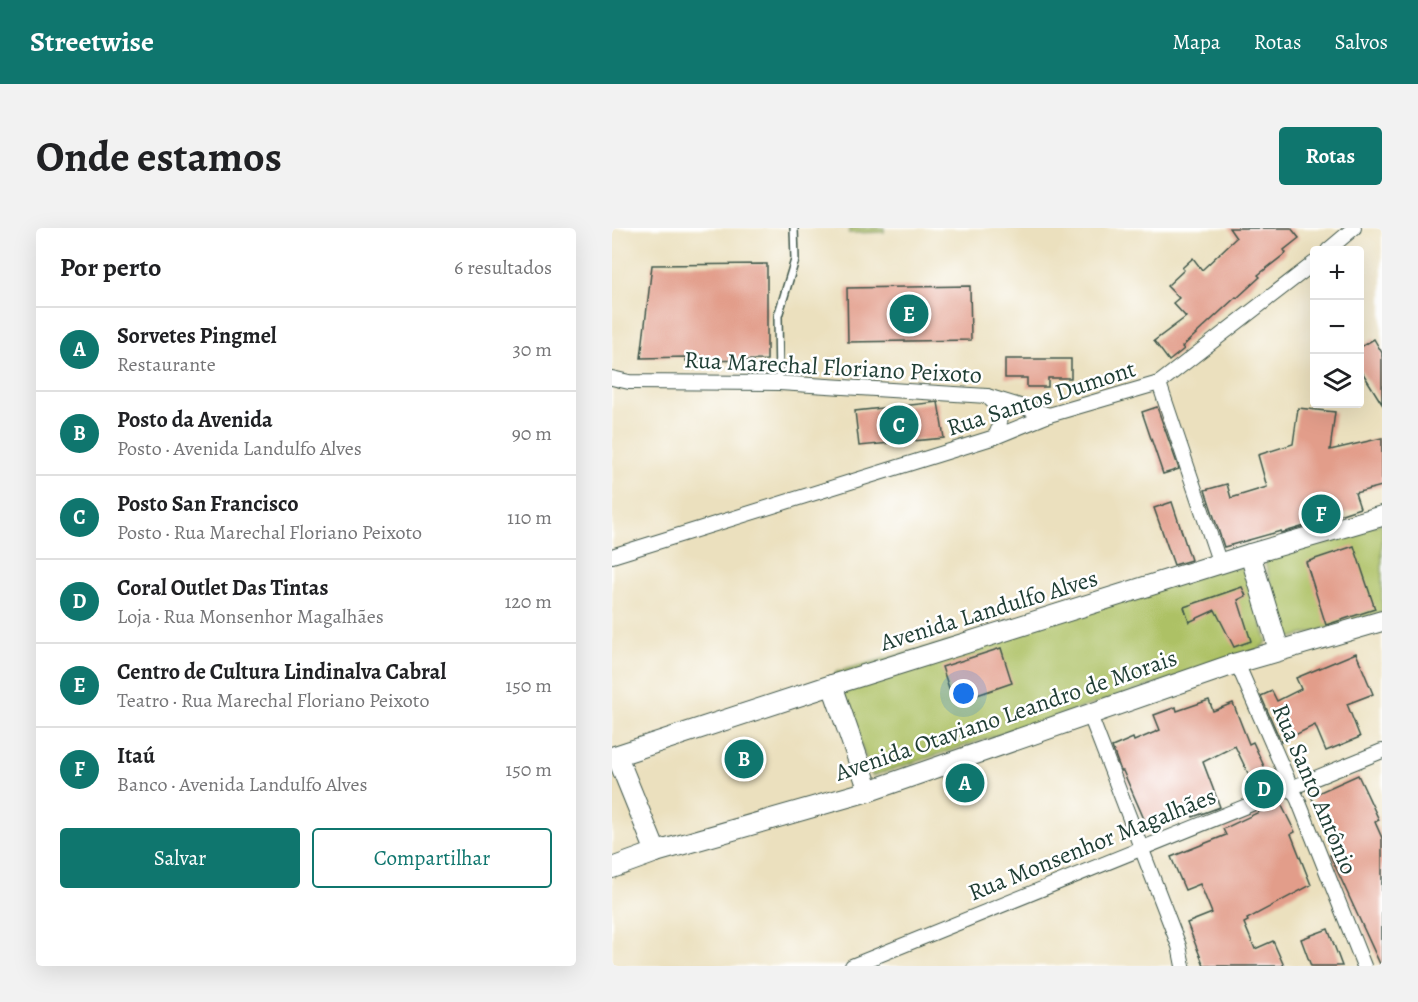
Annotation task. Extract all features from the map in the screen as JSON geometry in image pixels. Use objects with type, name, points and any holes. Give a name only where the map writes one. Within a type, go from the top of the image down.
[{"type":"street","points":[[1333,246],[1354,228]]},
{"type":"street","name":"Rua Santos Dumont","points":[[612,556],[995,437],[1049,415],[1159,383],[1310,266]]},
{"type":"street","name":"Rua Marechal Floriano Peixoto","points":[[612,378],[629,382],[779,382],[987,396],[1049,415]]},
{"type":"street","points":[[1159,383],[1220,564]]},
{"type":"street","points":[[987,396],[994,403],[1000,425],[995,437]]},
{"type":"street","name":"Avenida Landulfo Alves","points":[[614,757],[832,685],[1250,554],[1382,516]]},
{"type":"street","points":[[1250,554],[1279,650]]},
{"type":"street","name":"Avenida Otaviano Leandro de Morais","points":[[612,868],[656,852],[869,791],[1237,663],[1382,621]]},
{"type":"street","name":"Rua Santo Antônio","points":[[1237,663],[1298,800],[1364,966]]},
{"type":"street","points":[[832,685],[869,791]]},
{"type":"street","points":[[1090,715],[1179,946],[1183,966]]},
{"type":"street","name":"Rua Monsenhor Magalhães","points":[[852,966],[1382,751]]},
{"type":"street","points":[[614,757],[656,852]]},
{"type":"lane","points":[[779,382],[778,316],[795,260],[794,228]]},
{"type":"green space","points":[[849,228],[884,228],[884,232],[849,233]]},
{"type":"green space","points":[[1382,523],[1382,613],[1287,639],[1264,559]]},
{"type":"green space","points":[[1222,568],[1245,568],[1267,642],[1257,651],[872,776],[835,672]]},
{"type":"building","points":[[1229,228],[1291,228],[1299,238],[1284,250],[1286,253],[1258,275],[1260,277],[1169,361],[1154,341],[1186,317],[1173,303],[1179,298],[1167,286],[1193,258],[1202,270],[1236,238]]},
{"type":"building","points":[[767,264],[767,360],[686,361],[686,357],[641,358],[652,265]]},
{"type":"building","points":[[970,286],[971,340],[848,342],[847,288]]},
{"type":"building","points":[[1374,339],[1382,353],[1382,404],[1364,375],[1364,345]]},
{"type":"building","points":[[1005,359],[1071,359],[1071,378],[1048,378],[1048,387],[1027,387],[1027,378],[1005,378]]},
{"type":"building","points":[[938,402],[944,438],[859,446],[855,411]]},
{"type":"building","points":[[1157,407],[1179,469],[1163,474],[1142,412]]},
{"type":"building","points":[[1298,408],[1335,412],[1330,450],[1382,438],[1382,486],[1355,493],[1360,508],[1339,515],[1335,502],[1304,513],[1308,525],[1224,547],[1205,490],[1227,484],[1231,498],[1267,487],[1258,455],[1293,444]]},
{"type":"building","points":[[1172,502],[1191,560],[1174,565],[1154,508]]},
{"type":"building","points":[[1354,546],[1375,609],[1326,625],[1306,562]]},
{"type":"building","points":[[1242,587],[1246,596],[1238,600],[1251,641],[1234,647],[1215,610],[1189,622],[1184,607]]},
{"type":"building","points":[[1001,648],[1012,683],[954,703],[942,667]]},
{"type":"building","points":[[1356,653],[1373,694],[1347,704],[1360,737],[1326,751],[1315,725],[1281,742],[1261,696],[1272,691],[1277,701],[1301,689],[1296,678]]},
{"type":"building","points":[[1209,700],[1213,711],[1233,703],[1249,744],[1253,742],[1273,786],[1257,792],[1235,746],[1203,762],[1220,807],[1179,820],[1177,815],[1148,828],[1112,747],[1160,730],[1154,715],[1176,707],[1177,711]]},
{"type":"building","points":[[1358,775],[1379,820],[1375,822],[1382,838],[1382,966],[1330,855],[1337,852],[1311,796]]},
{"type":"building","points":[[1280,802],[1295,832],[1291,834],[1311,885],[1247,919],[1248,921],[1244,923],[1255,949],[1273,941],[1284,966],[1204,966],[1187,923],[1212,913],[1200,884],[1185,890],[1171,857],[1226,835],[1223,829]]},
{"type":"building","points":[[1328,929],[1342,966],[1311,966],[1301,939]]},
{"type":"place","name":"Centro de Cultura Lindinalva Cabral","points":[[909,314]]},
{"type":"place","name":"Posto San Francisco","points":[[899,425]]},
{"type":"place","name":"Itaú","points":[[1321,514]]},
{"type":"place","name":"Posto da Avenida","points":[[744,759]]},
{"type":"place","name":"Sorvetes Pingmel","points":[[965,783]]},
{"type":"place","name":"Coral Outlet Das Tintas","points":[[1264,789]]}]
